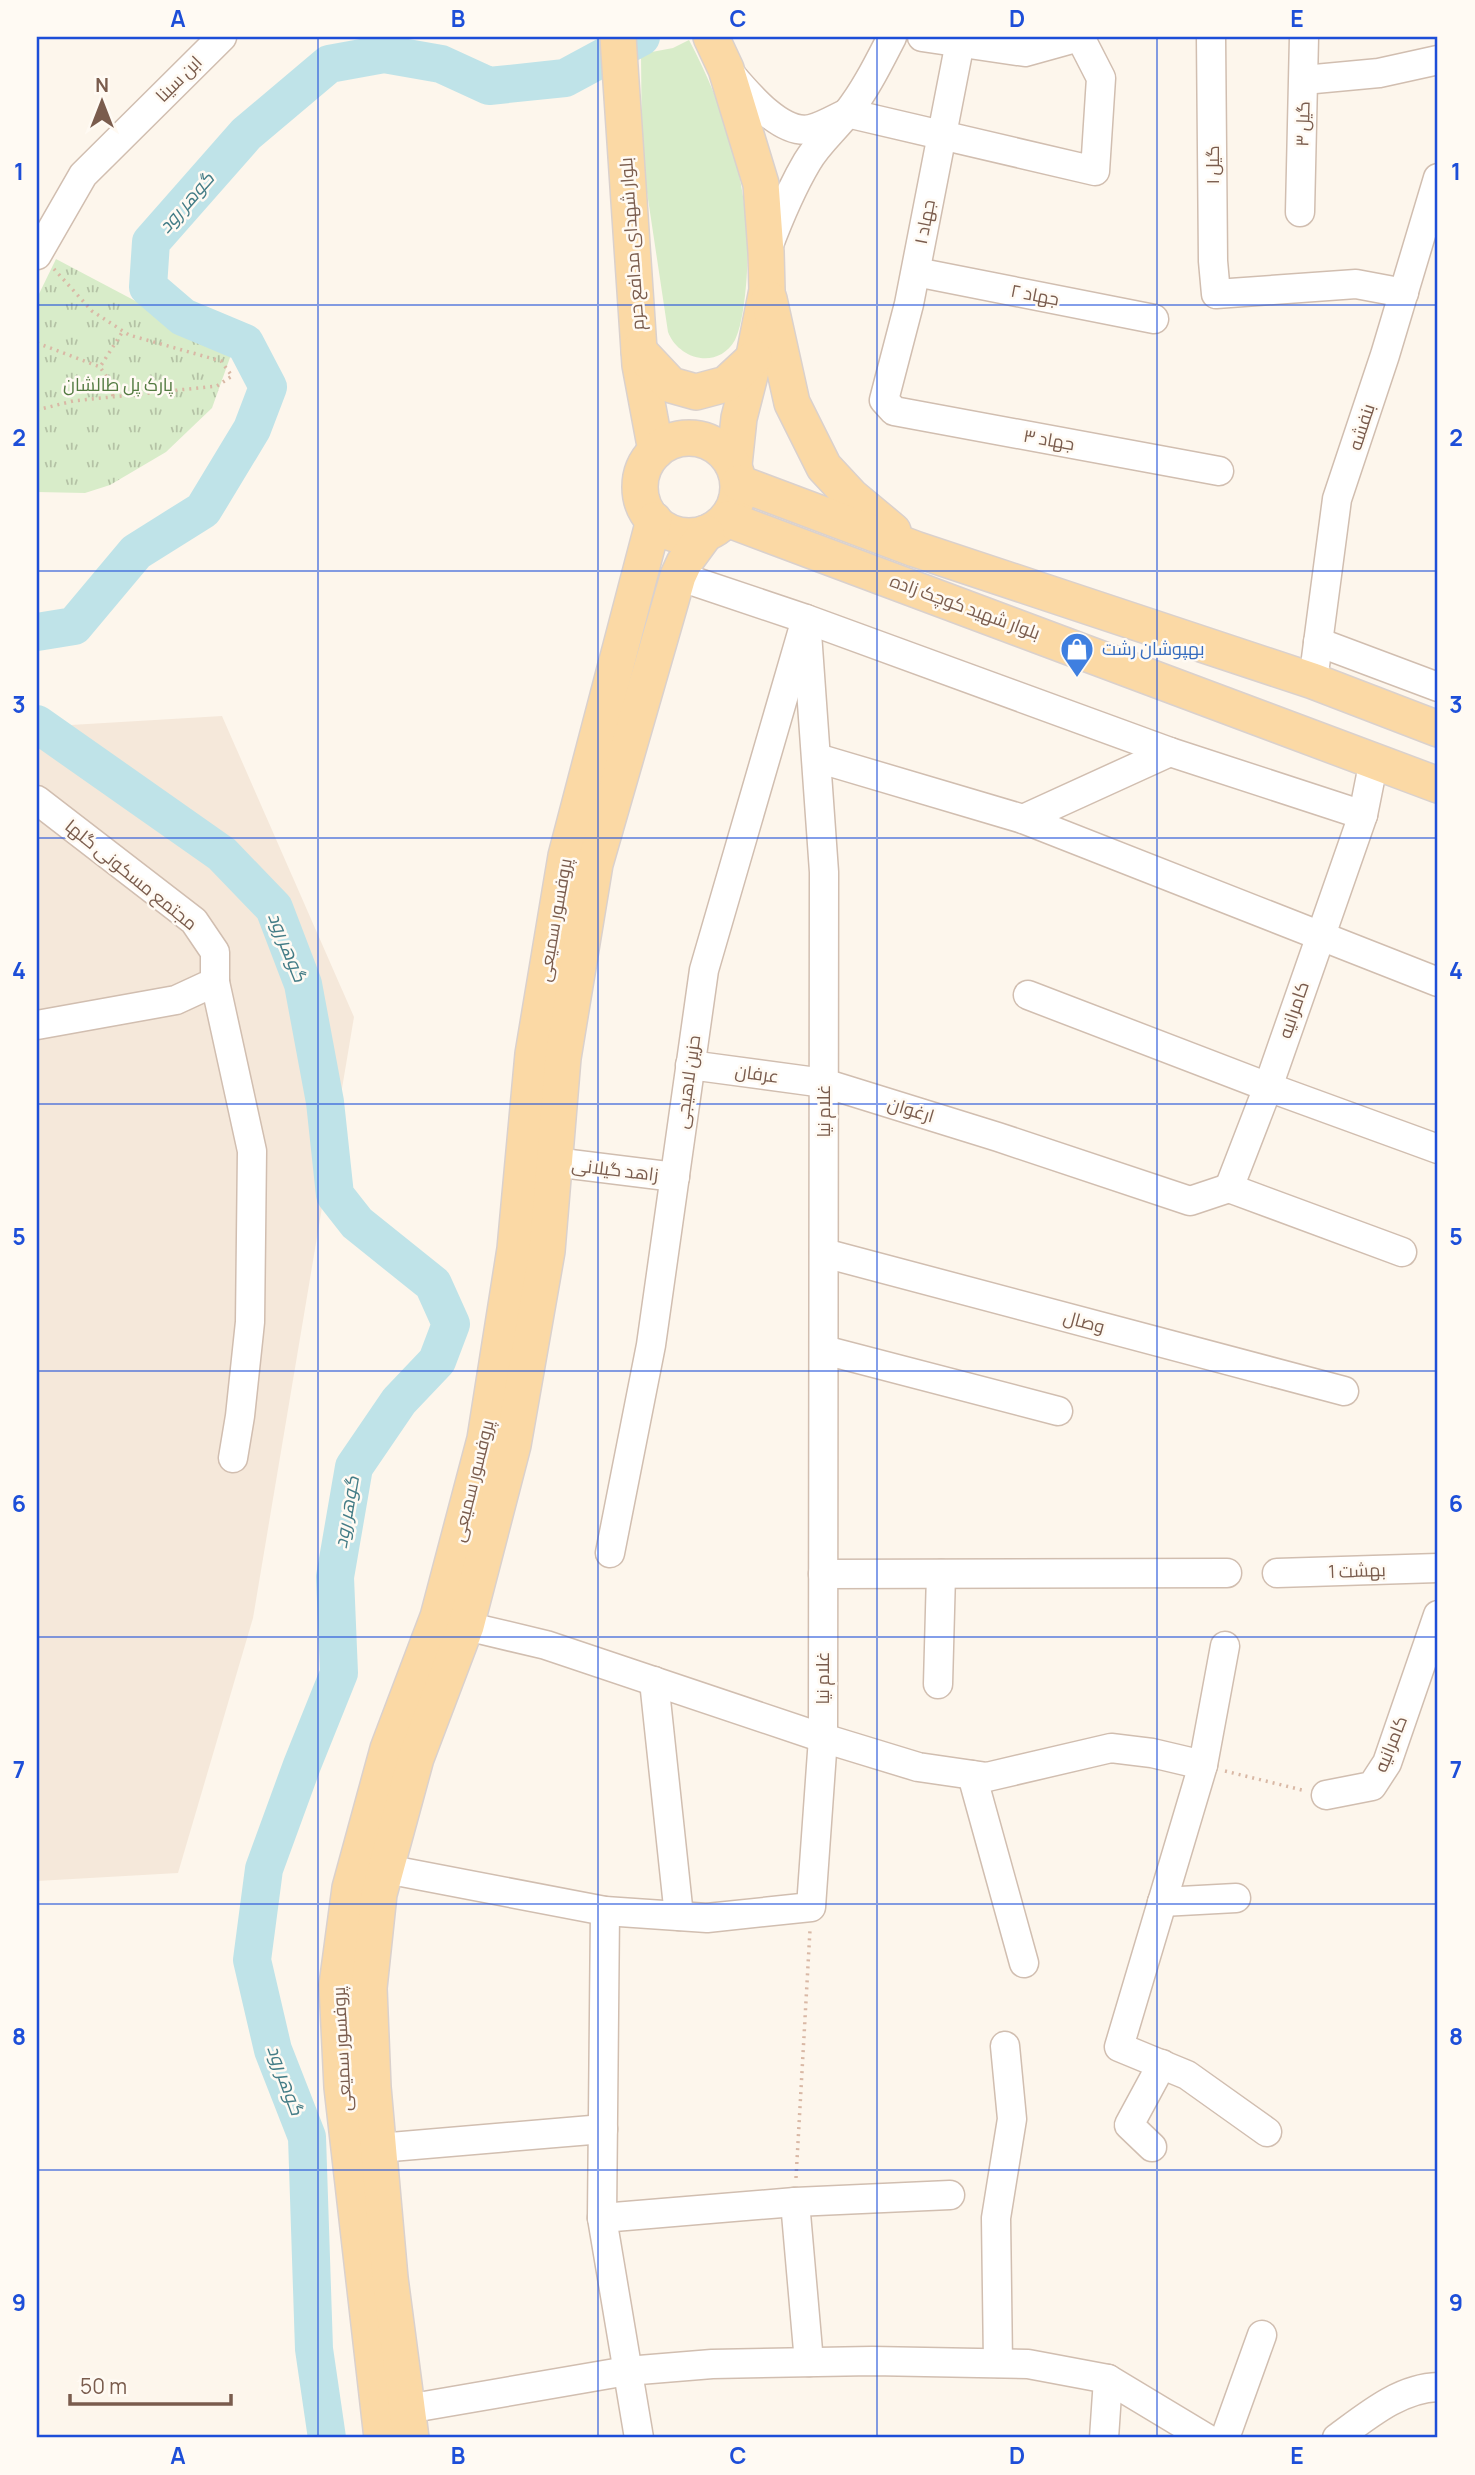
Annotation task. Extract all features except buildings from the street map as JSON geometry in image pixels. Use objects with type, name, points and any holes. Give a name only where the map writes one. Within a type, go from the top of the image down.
[{"type":"main road","name":"بلوار شهدای مدافع حرم","points":[[618,37],[639,351],[656,451]]},
{"type":"main road","points":[[711,37],[726,69],[761,184],[767,290],[792,403],[824,467],[850,496],[915,549]]},
{"type":"main road","points":[[767,290],[739,418],[736,474],[736,502],[717,526],[692,536],[678,535],[664,529],[643,504],[640,485],[644,466],[656,451],[671,441],[689,437],[707,441],[723,451],[736,474],[915,549],[1436,722]]},
{"type":"main road","points":[[639,351],[671,385],[696,392],[726,384],[754,358]]},
{"type":"main road","name":"پروفسور سمیعی","points":[[382,2438],[342,2087],[338,1985],[350,1888],[388,1749],[438,1617],[485,1439],[515,1248],[533,1054],[566,856],[654,520]]},
{"type":"main road","name":"پروفسور سمیعی","points":[[409,2424],[390,2278],[369,1987],[379,1894],[416,1758],[466,1626],[513,1445],[547,1251],[563,1058],[595,864],[678,576],[684,563],[717,526]]},
{"type":"main road","name":"بلوار شهید کوچک زاده","points":[[717,526],[784,540],[1438,785]]},
{"type":"main road","points":[[678,576],[706,554],[724,547],[743,542],[784,540]]},
{"type":"street","name":"ابن سینا","points":[[40,242],[83,175],[222,37]]},
{"type":"street","points":[[766,252],[780,213],[807,163],[870,80],[892,37]]},
{"type":"street","points":[[726,69],[750,96],[780,122],[795,130],[811,129],[847,113],[1095,170],[1101,78],[1079,37],[1025,52],[922,37]]},
{"type":"street","name":"گیل ۱","points":[[1211,37],[1213,261],[1216,294],[1356,284],[1404,293]]},
{"type":"street","name":"گیل ۳","points":[[1300,212],[1304,37]]},
{"type":"street","name":"جهاد ۱","points":[[884,400],[916,272],[960,42]]},
{"type":"street","points":[[1304,80],[1378,73],[1438,60]]},
{"type":"street","name":"بنفشه","points":[[1313,681],[1338,499],[1438,178]]},
{"type":"street","name":"جهاد ۲","points":[[916,272],[1154,319]]},
{"type":"street","name":"جهاد ۳","points":[[884,400],[894,411],[1219,471]]},
{"type":"street","points":[[678,576],[806,619],[1170,752],[1363,815]]},
{"type":"street","name":"غلام نیا","points":[[806,619],[824,872],[823,1738],[811,1907]]},
{"type":"street","name":"حزین لاهیجی","points":[[610,1553],[651,1345],[704,970],[806,619]]},
{"type":"street","points":[[1318,642],[1438,687]]},
{"type":"street","points":[[1023,819],[1170,752]]},
{"type":"street","points":[[817,758],[1023,819],[1438,982]]},
{"type":"street","name":"کامرانیه","points":[[1229,1188],[1268,1087],[1363,815],[1374,760]]},
{"type":"street","name":"مجتمع مسکونی گلها","points":[[37,800],[194,921],[215,952],[215,982],[252,1151],[250,1322],[233,1458]]},
{"type":"street","points":[[37,1025],[176,1000],[215,982]]},
{"type":"street","points":[[1028,995],[1438,1149]]},
{"type":"street","name":"عرفان","points":[[690,1065],[824,1083]]},
{"type":"street","name":"ارغوان","points":[[824,1083],[998,1137],[1190,1202],[1229,1188]]},
{"type":"street","name":"زاهد گیلانی","points":[[554,1162],[675,1177]]},
{"type":"street","points":[[1229,1188],[1402,1252]]},
{"type":"street","name":"وصال","points":[[824,1253],[1344,1391]]},
{"type":"street","points":[[824,1350],[1058,1411]]},
{"type":"street","name":"بهشت 1","points":[[1277,1573],[1438,1568]]},
{"type":"street","points":[[823,1574],[1227,1573]]},
{"type":"street","points":[[938,1685],[941,1574]]},
{"type":"street","name":"کامرانیه","points":[[1326,1796],[1372,1786],[1387,1763],[1438,1615]]},
{"type":"street","points":[[466,1626],[546,1645],[918,1767],[988,1777],[1111,1748],[1203,1765]]},
{"type":"street","points":[[1225,1646],[1203,1765],[1119,2047],[1187,2075],[1267,2132]]},
{"type":"street","points":[[654,1681],[679,1916]]},
{"type":"street","points":[[972,1775],[1024,1963]]},
{"type":"street","points":[[386,1869],[605,1911],[707,1918],[811,1907]]},
{"type":"street","points":[[1162,1902],[1236,1899]]},
{"type":"street","points":[[605,1911],[602,2218],[639,2438]]},
{"type":"street","points":[[998,2363],[996,2218],[1013,2119],[1005,2046]]},
{"type":"street","points":[[1152,2147],[1129,2125],[1162,2064]]},
{"type":"street","points":[[379,2148],[603,2129]]},
{"type":"street","points":[[602,2218],[794,2202],[950,2195]]},
{"type":"street","points":[[794,2202],[809,2362]]},
{"type":"street","points":[[1225,2438],[1262,2335]]},
{"type":"street","points":[[409,2424],[627,2371],[712,2364],[872,2361],[998,2363],[1028,2364],[1108,2379],[1206,2438]]},
{"type":"street","points":[[1104,2438],[1108,2379]]},
{"type":"street","points":[[1337,2438],[1378,2408],[1422,2388],[1438,2387]]},
{"type":"path","points":[[37,410],[73,401],[217,386],[232,376],[221,361],[129,335],[92,311],[40,242]]},
{"type":"path","points":[[100,367],[123,331]]},
{"type":"path","points":[[37,343],[100,367],[109,380],[113,397]]},
{"type":"path","points":[[1203,1765],[1326,1796]]},
{"type":"path","points":[[794,2202],[811,1907]]},
{"type":"shaded area","points":[[222,716],[354,1017],[253,1618],[178,1873],[37,1881],[37,727]]},
{"type":"green space","points":[[689,40],[715,95],[734,152],[745,210],[747,240],[745,297],[738,333],[728,349],[709,358],[690,355],[673,342],[668,332],[642,159],[641,54],[673,48]]},
{"type":"green space","name":"پارک پل طالشان","points":[[56,259],[232,352],[212,408],[166,452],[110,485],[85,493],[37,492],[37,298]]},
{"type":"waterway","name":"گوهر رود","points":[[37,632],[74,626],[136,552],[203,510],[252,429],[268,387],[245,343],[183,317],[148,287],[151,242],[246,134],[329,64],[384,54],[441,64],[489,86],[565,78],[641,37]]},
{"type":"waterway","name":"گوهر رود","points":[[37,724],[222,854],[274,908],[303,984],[325,1102],[335,1195],[357,1223],[433,1284],[451,1324],[437,1361],[399,1401],[354,1467],[335,1577],[339,1673],[264,1869],[252,1960],[273,2050],[307,2137],[314,2349],[327,2438]]},
{"type":"place","name":"بهپوشان رشت","points":[[1077,679]]}]
